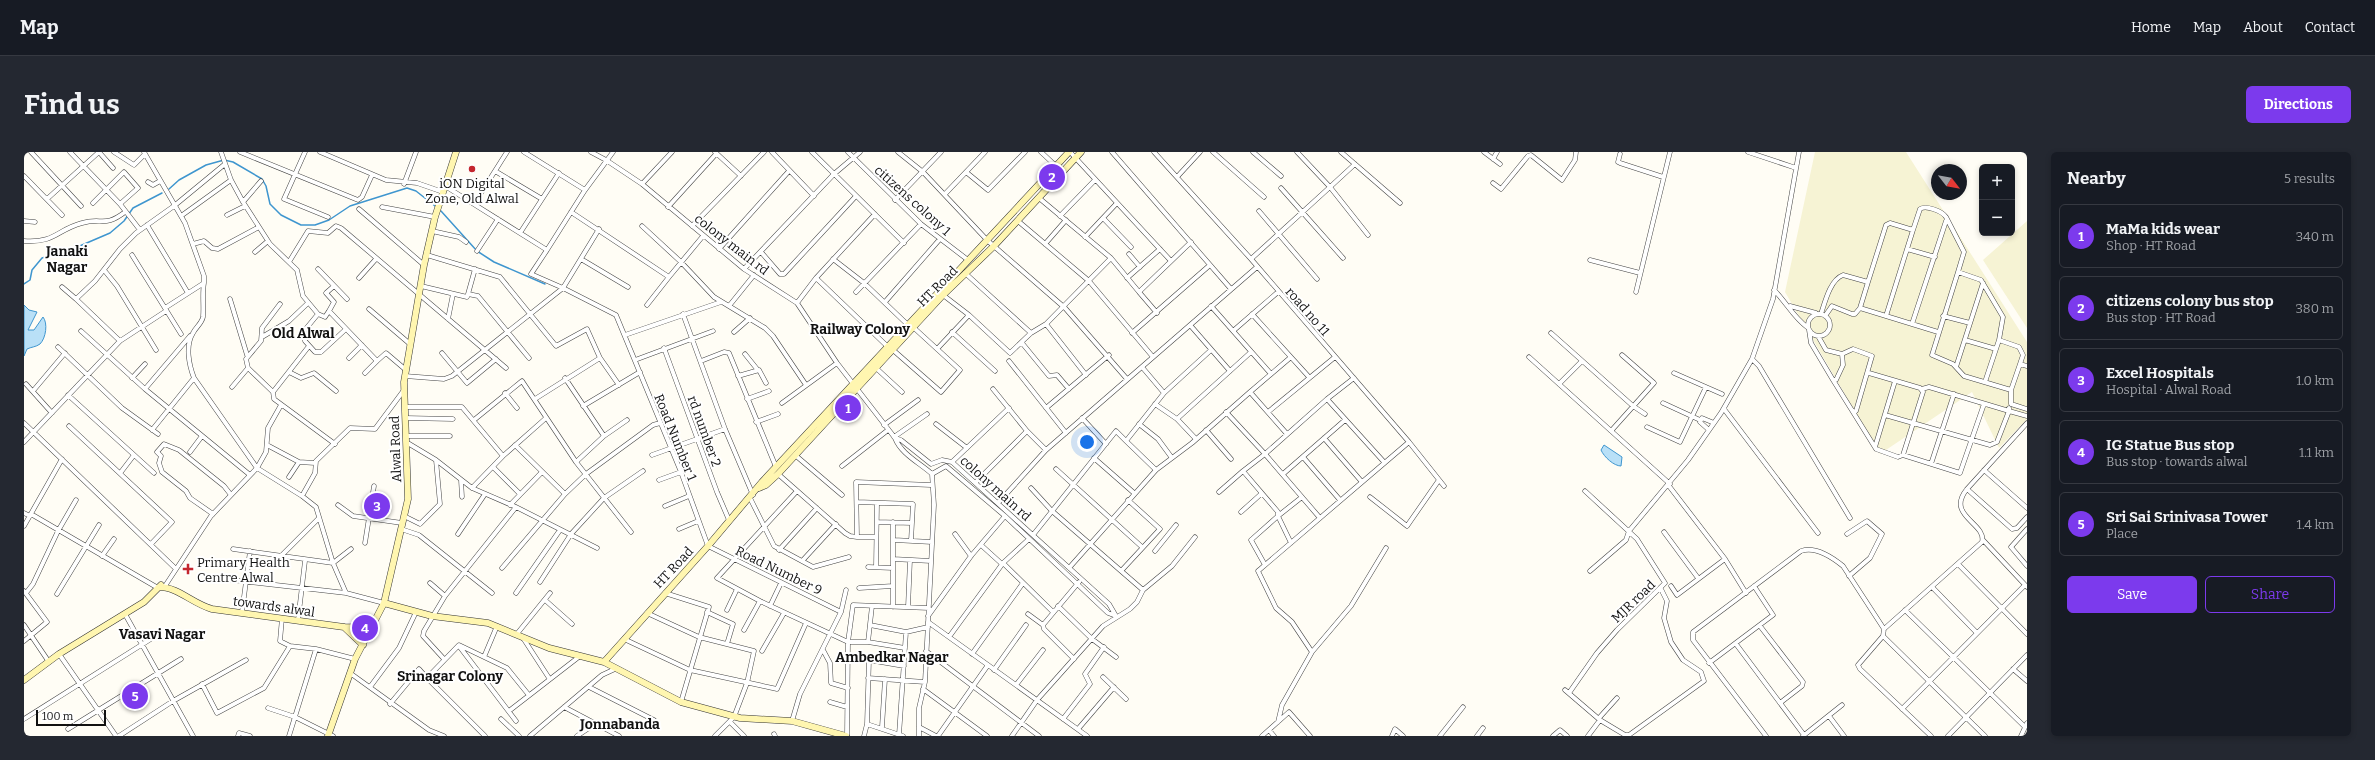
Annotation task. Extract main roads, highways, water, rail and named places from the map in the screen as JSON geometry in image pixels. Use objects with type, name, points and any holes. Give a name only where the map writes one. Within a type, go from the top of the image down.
[{"type":"water","points":[[24,305],[29,310],[37,312],[28,330],[34,330],[43,317],[46,327],[45,334],[40,344],[27,349],[24,356]]},
{"type":"water","points":[[1604,445],[1622,457],[1621,466],[1612,463],[1604,455],[1601,450]]},
{"type":"waterway","points":[[169,189],[179,180],[206,165],[224,160],[233,162],[262,179],[266,186],[270,204],[281,215],[301,225],[315,225],[329,220],[350,206],[407,188],[416,191],[435,206]]},
{"type":"waterway","points":[[24,284],[30,280],[32,270],[42,258],[75,248],[110,233],[124,221],[133,208],[162,193]]},
{"type":"waterway","points":[[441,211],[477,251],[494,262],[545,284]]},
{"type":"place","name":"iON Digital Zone, Old Alwal","points":[[472,169]]},
{"type":"place","name":"citizens colony bus stop","points":[[1052,177]]},
{"type":"place","name":"MaMa kids wear","points":[[848,408]]},
{"type":"place","name":"Excel Hospitals","points":[[377,506]]},
{"type":"place","name":"Primary Health Centre Alwal","points":[[188,569]]},
{"type":"place","name":"IG Statue Bus stop","points":[[365,628]]},
{"type":"place","name":"Sri Sai Srinivasa Tower","points":[[135,696]]},
{"type":"district","name":"Janaki Nagar","points":[[67,260]]},
{"type":"district","name":"Railway Colony","points":[[860,329]]},
{"type":"district","name":"Old Alwal","points":[[303,333]]},
{"type":"district","name":"Vasavi Nagar","points":[[162,634]]},
{"type":"district","name":"Ambedkar Nagar","points":[[892,657]]},
{"type":"district","name":"Srinagar Colony","points":[[450,676]]},
{"type":"district","name":"Jonnabanda","points":[[620,724]]}]
